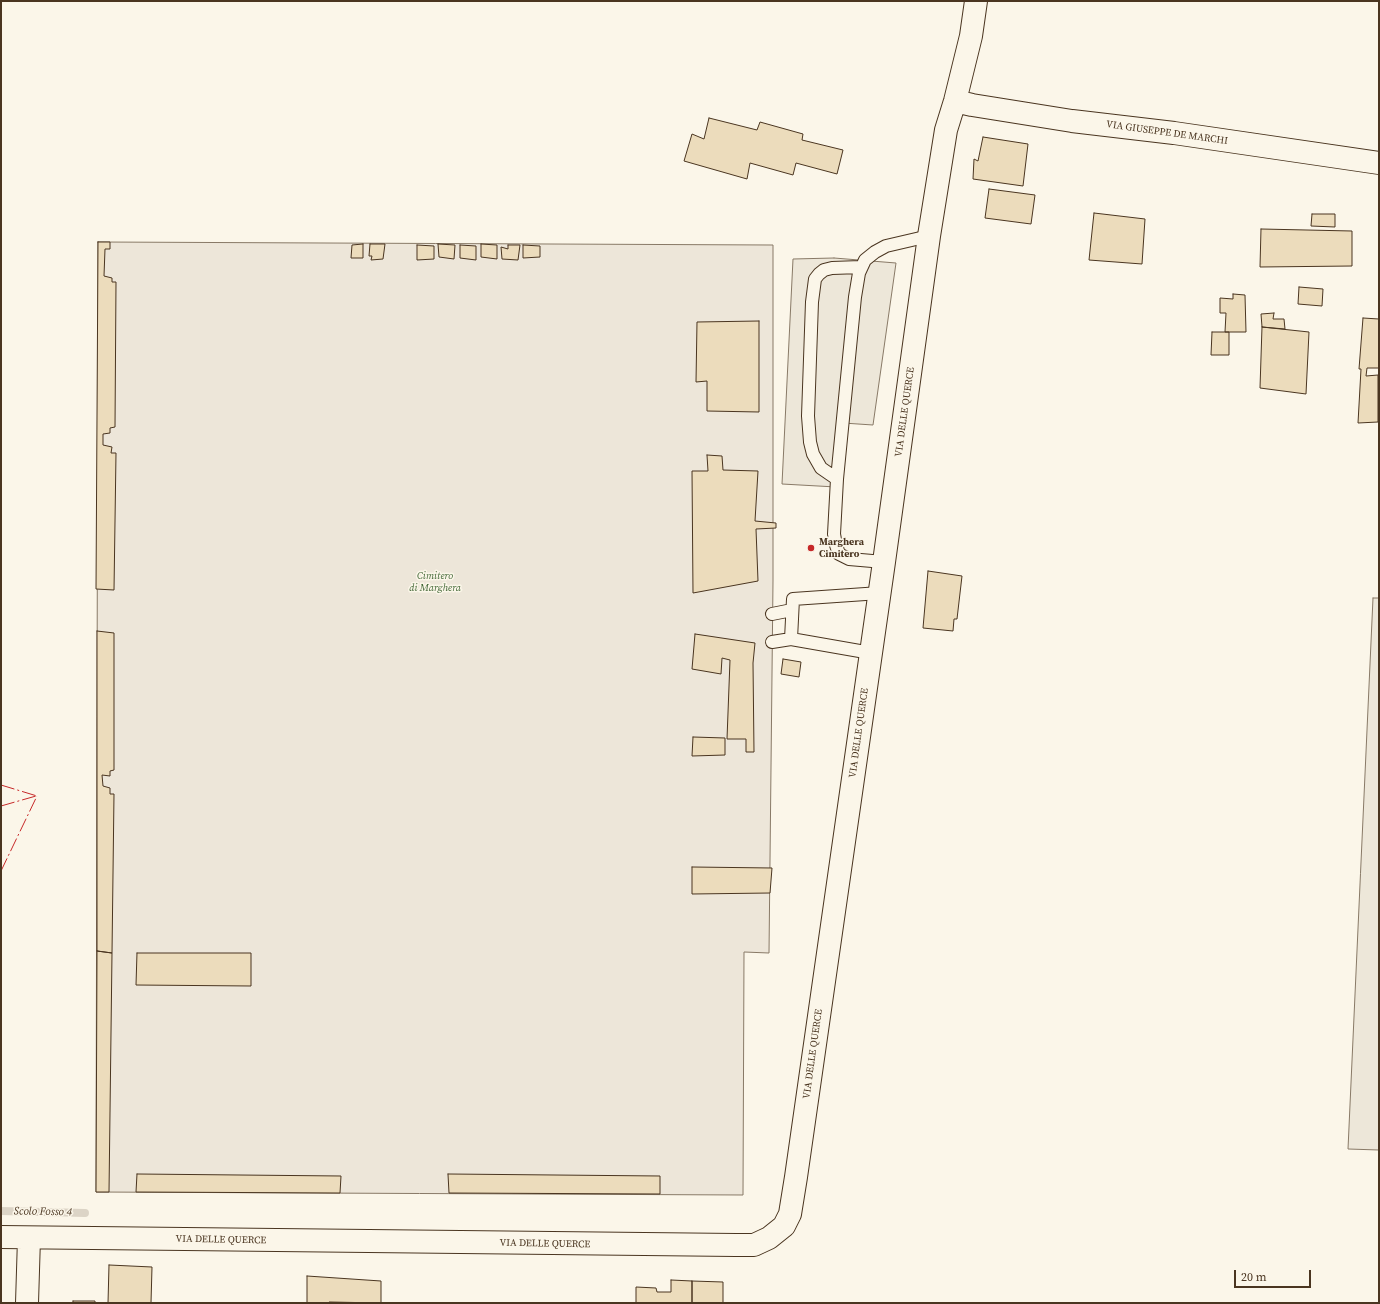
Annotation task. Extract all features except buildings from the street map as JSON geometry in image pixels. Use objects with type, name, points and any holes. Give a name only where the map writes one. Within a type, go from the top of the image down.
[{"type":"street","name":"VIA DELLE QUERCE","points":[[1,1237],[698,1246],[754,1245],[769,1238],[784,1226],[790,1214],[880,593],[929,236],[946,130],[955,101],[971,36],[976,1]]},
{"type":"street","name":"VIA GIUSEPPE DE MARCHI","points":[[955,101],[972,105],[1072,120],[1379,162]]},
{"type":"street","points":[[27,1303],[29,1238]]},
{"type":"lane","points":[[884,562],[849,559],[839,554],[834,534],[837,479],[855,297],[861,267],[865,260],[886,246],[929,236]]},
{"type":"lane","points":[[837,479],[821,468],[813,454],[810,442],[808,416],[812,302],[815,279],[824,270],[832,268],[861,267]]},
{"type":"lane","points":[[791,639],[793,599],[880,593]]},
{"type":"lane","points":[[772,614],[792,610]]},
{"type":"lane","points":[[772,642],[791,639],[871,653]]},
{"type":"green space","name":"Cimitero di Marghera","points":[[98,242],[773,245],[773,581],[769,953],[744,952],[743,1195],[96,1192]]},
{"type":"shaded area","points":[[834,258],[896,263],[873,425],[843,423],[836,487],[782,484],[793,259]]},
{"type":"shaded area","points":[[1373,598],[1379,598],[1379,1150],[1348,1149]]},
{"type":"waterway","name":"Scolo Fosso 4","points":[[1,1211],[85,1213]]},
{"type":"power","points":[[1,785],[37,796]]},
{"type":"power","points":[[1,806],[36,796]]},
{"type":"power","points":[[1,871],[37,796]]},
{"type":"place","name":"Marghera Cimitero","points":[[811,548]]}]
